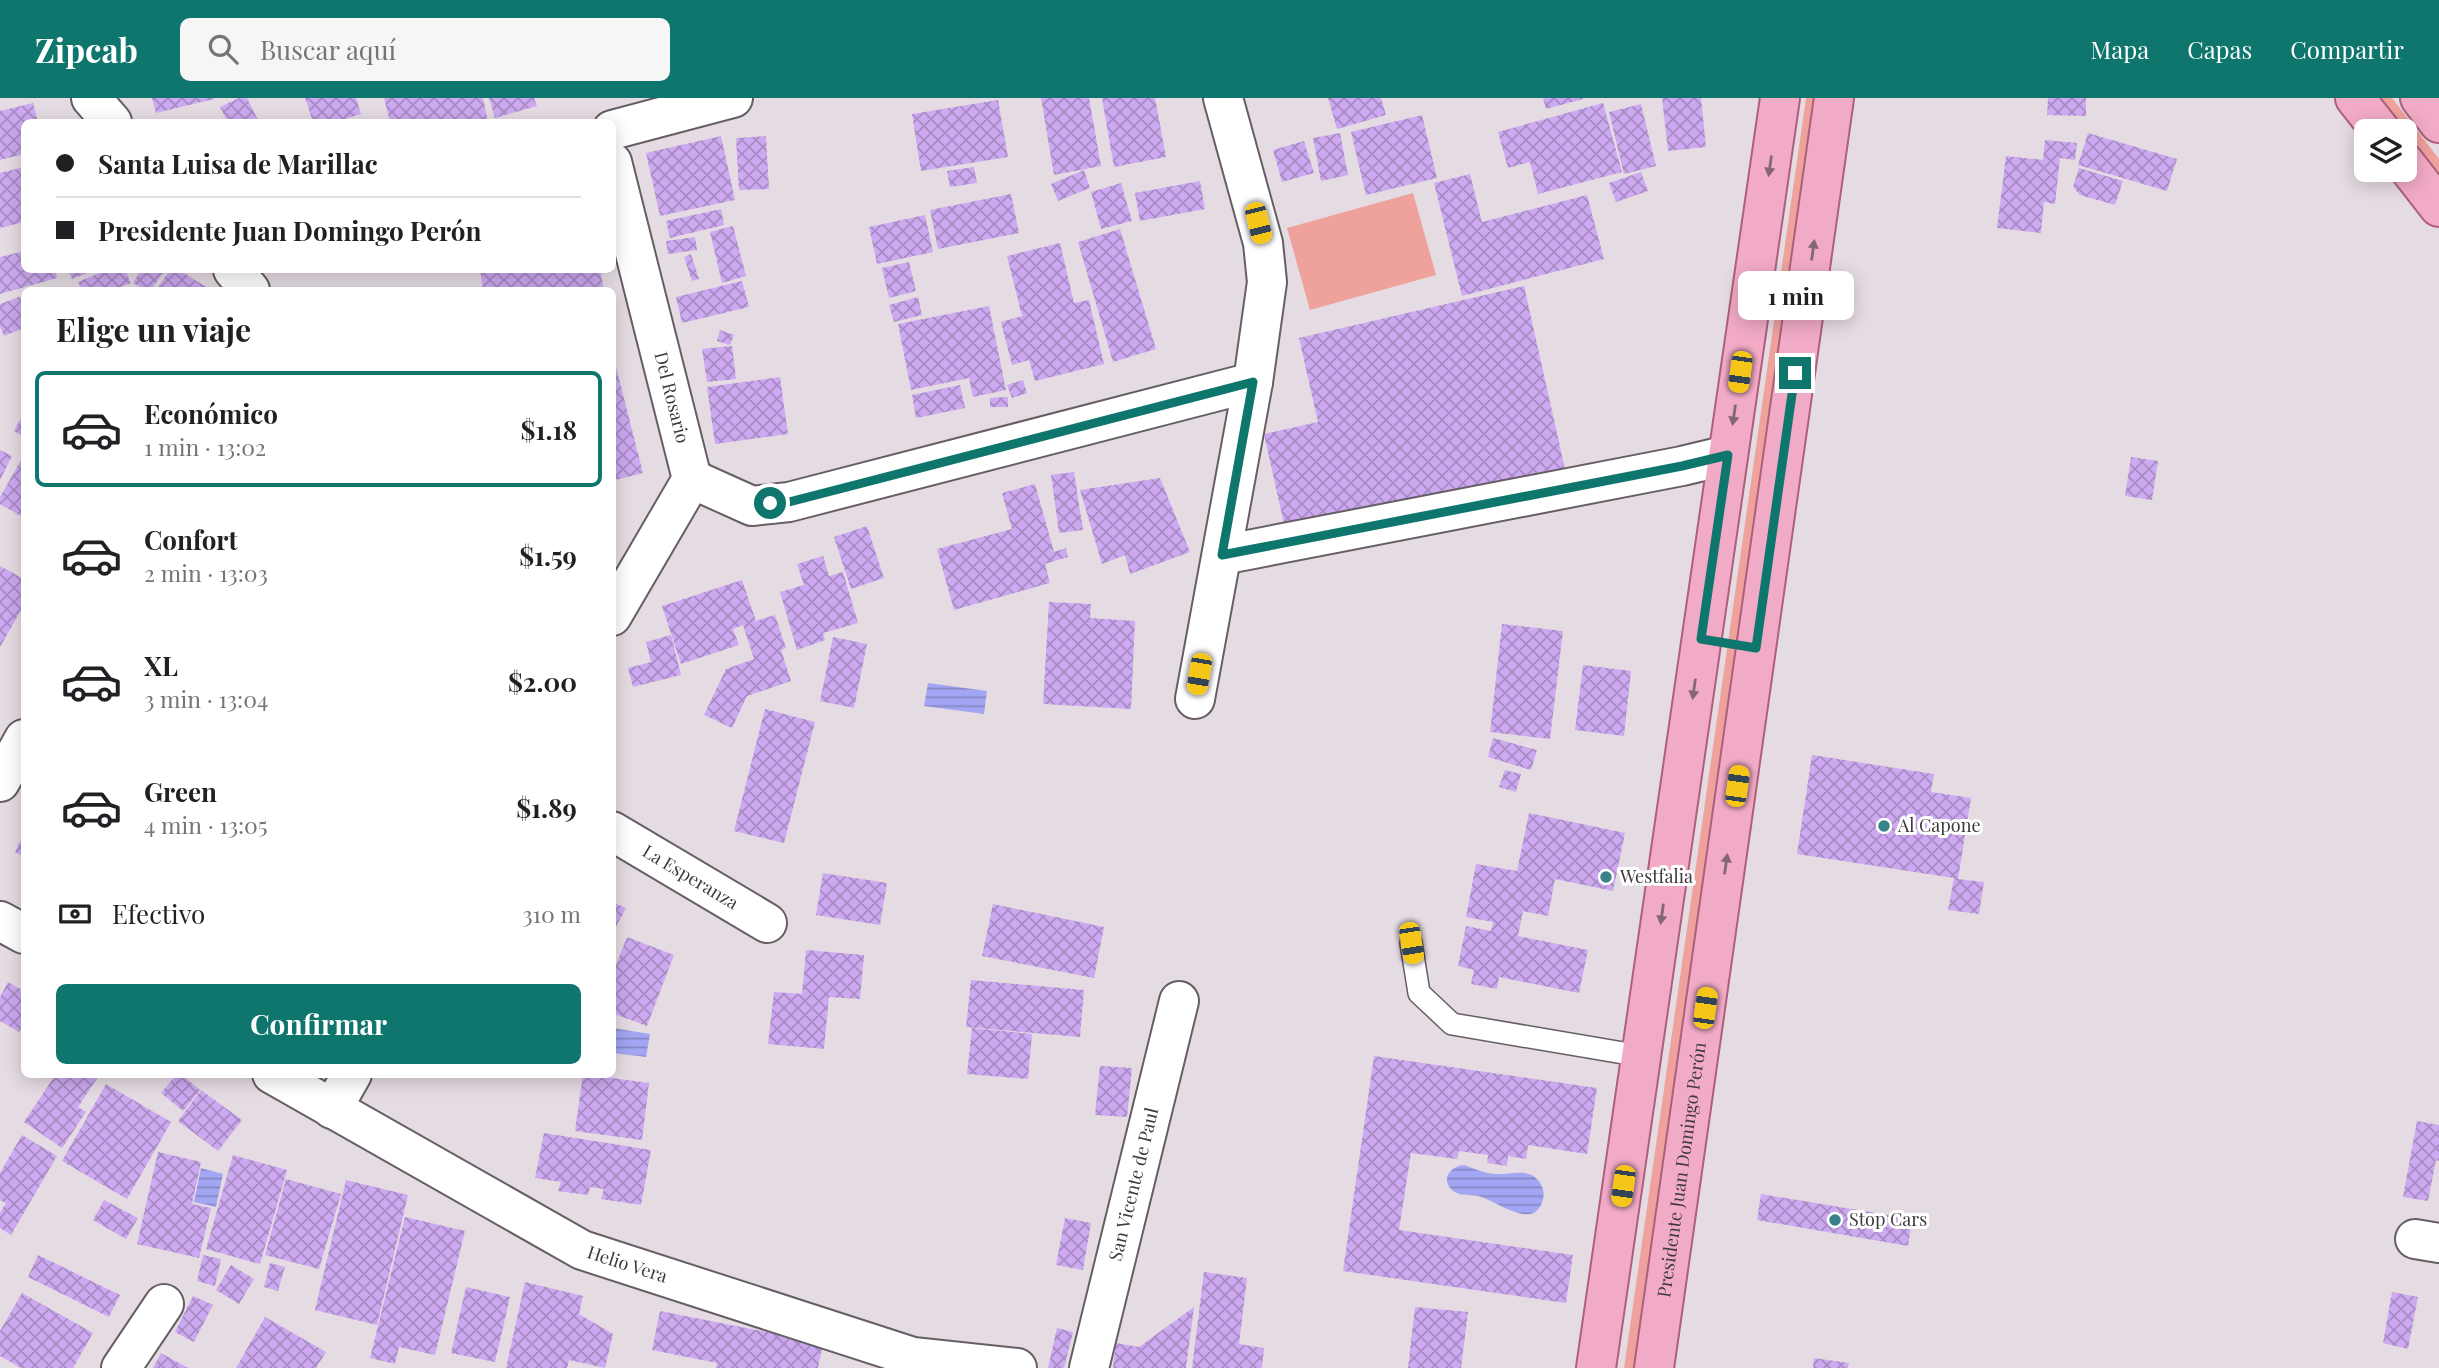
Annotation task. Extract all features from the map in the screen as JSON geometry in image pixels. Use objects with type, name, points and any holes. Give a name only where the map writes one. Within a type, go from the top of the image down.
[{"type":"main road","points":[[1596,1368],[1780,98]]},
{"type":"main road","name":"Presidente Juan Domingo Perón","points":[[1654,1368],[1834,98]]},
{"type":"main road","points":[[2355,98],[2372,119]]},
{"type":"main road","points":[[2420,98],[2439,123]]},
{"type":"main road","points":[[2417,179],[2439,207]]},
{"type":"main road","points":[[1701,639],[1756,648]]},
{"type":"street","points":[[91,98],[108,119]]},
{"type":"street","points":[[623,117],[733,98]]},
{"type":"street","points":[[1195,699],[1253,382],[1268,282],[1263,243],[1223,98]]},
{"type":"street","name":"Del Rosario","points":[[616,178],[692,480]]},
{"type":"street","points":[[236,273],[247,287]]},
{"type":"street","points":[[616,609],[692,480],[752,506],[789,502],[1253,382]]},
{"type":"street","points":[[1222,555],[1728,455]]},
{"type":"street","points":[[0,782],[21,744]]},
{"type":"street","name":"La Esperanza","points":[[616,833],[767,923]]},
{"type":"street","points":[[0,920],[21,932]]},
{"type":"street","name":"San Vicente de Paul","points":[[1089,1368],[1179,1001]]},
{"type":"street","name":"Helio Vera","points":[[279,1078],[582,1250],[912,1357],[1017,1368]]},
{"type":"street","points":[[332,1109],[350,1078]]},
{"type":"street","points":[[121,1368],[164,1304]]},
{"type":"lane","points":[[1411,943],[1419,993],[1452,1024],[1641,1056]]},
{"type":"shaded area","points":[[1806,98],[1820,98],[1637,1368],[1624,1368]]},
{"type":"shaded area","points":[[2373,98],[2392,98],[2408,119],[2390,119]]},
{"type":"shaded area","points":[[2417,130],[2439,159],[2439,184],[2417,155]]},
{"type":"shaded area","points":[[1413,193],[1436,275],[1310,310],[1287,228]]},
{"type":"water","points":[[928,683],[987,691],[984,714],[924,706]]},
{"type":"water","points":[[616,1028],[650,1034],[646,1057],[616,1053]]},
{"type":"water","points":[[1464,1165],[1491,1173],[1523,1173],[1533,1176],[1543,1191],[1539,1209],[1524,1214],[1514,1212],[1478,1196],[1455,1192],[1449,1186],[1447,1178],[1451,1170]]},
{"type":"water","points":[[201,1168],[223,1174],[216,1207],[194,1202]]},
{"type":"building","points":[[152,98],[214,98],[214,99],[156,113]]},
{"type":"building","points":[[239,98],[247,98],[258,119],[226,119],[220,107]]},
{"type":"building","points":[[305,98],[356,98],[361,114],[345,119],[312,119]]},
{"type":"building","points":[[384,98],[483,98],[487,119],[389,119]]},
{"type":"building","points":[[489,98],[534,98],[537,106],[495,118]]},
{"type":"building","points":[[1041,98],[1089,98],[1101,166],[1054,175]]},
{"type":"building","points":[[1102,98],[1155,98],[1166,157],[1114,167]]},
{"type":"building","points":[[1328,98],[1381,98],[1386,115],[1337,129]]},
{"type":"building","points":[[1543,98],[1583,98],[1583,99],[1546,109]]},
{"type":"building","points":[[1662,98],[1701,98],[1706,147],[1668,151]]},
{"type":"building","points":[[2048,98],[2086,98],[2086,116],[2047,115]]},
{"type":"building","points":[[998,100],[1008,157],[921,171],[912,114]]},
{"type":"building","points":[[33,103],[37,119],[21,119],[21,155],[0,160],[0,111]]},
{"type":"building","points":[[1603,103],[1622,172],[1538,194],[1530,162],[1508,168],[1498,132]]},
{"type":"building","points":[[1641,104],[1656,166],[1624,174],[1609,112]]},
{"type":"building","points":[[1422,115],[1437,178],[1366,195],[1351,132]]},
{"type":"building","points":[[1340,133],[1348,175],[1321,181],[1313,138]]},
{"type":"building","points":[[2088,133],[2177,159],[2167,191],[2078,165]]},
{"type":"building","points":[[721,136],[735,200],[660,216],[646,153]]},
{"type":"building","points":[[766,136],[769,189],[739,190],[736,138]]},
{"type":"building","points":[[2045,140],[2077,143],[2075,160],[2060,158],[2055,204],[2044,202],[2041,233],[1997,228],[2006,156],[2043,160]]},
{"type":"building","points":[[1304,141],[1314,173],[1282,182],[1273,150]]},
{"type":"building","points":[[974,167],[977,183],[950,187],[947,171]]},
{"type":"building","points":[[21,168],[21,223],[0,228],[0,173]]},
{"type":"building","points":[[2079,168],[2123,181],[2115,205],[2080,195],[2073,187]]},
{"type":"building","points":[[1084,170],[1090,188],[1058,201],[1051,184]]},
{"type":"building","points":[[1641,172],[1648,191],[1616,202],[1609,183]]},
{"type":"building","points":[[1470,174],[1482,222],[1587,195],[1604,259],[1462,296],[1434,183]]},
{"type":"building","points":[[1200,181],[1205,209],[1140,221],[1135,193]]},
{"type":"building","points":[[1121,183],[1132,221],[1101,229],[1091,192]]},
{"type":"building","points":[[1011,194],[1019,233],[938,249],[930,210]]},
{"type":"building","points":[[721,209],[724,225],[670,238],[666,221]]},
{"type":"building","points":[[925,215],[933,252],[877,264],[869,227]]},
{"type":"building","points":[[733,226],[746,276],[722,283],[710,232]]},
{"type":"building","points":[[1120,229],[1156,349],[1113,362],[1078,242]]},
{"type":"building","points":[[695,237],[697,250],[668,254],[666,241]]},
{"type":"building","points":[[1060,243],[1074,303],[1089,300],[1104,364],[1035,381],[1029,360],[1012,365],[1001,322],[1022,316],[1007,256]]},
{"type":"building","points":[[21,252],[21,273],[56,273],[57,278],[0,294],[0,257]]},
{"type":"building","points":[[691,254],[699,279],[692,281],[684,257]]},
{"type":"building","points":[[909,262],[916,291],[889,298],[882,268]]},
{"type":"building","points":[[69,273],[88,273],[72,279]]},
{"type":"building","points":[[100,273],[126,273],[131,283],[121,287],[80,287],[78,282]]},
{"type":"building","points":[[139,273],[163,273],[153,287],[140,287],[133,283]]},
{"type":"building","points":[[168,273],[184,273],[206,287],[158,287]]},
{"type":"building","points":[[480,273],[601,273],[603,287],[483,287]]},
{"type":"building","points":[[742,281],[749,307],[682,323],[676,297]]},
{"type":"building","points":[[1524,286],[1565,469],[1286,533],[1264,434],[1318,422],[1299,338]]},
{"type":"building","points":[[21,296],[21,329],[4,336],[0,326],[0,304]]},
{"type":"building","points":[[918,297],[922,315],[894,322],[889,305]]},
{"type":"building","points":[[989,306],[1006,390],[973,397],[969,378],[911,390],[898,324]]},
{"type":"building","points":[[720,330],[734,335],[730,345],[717,341]]},
{"type":"building","points":[[732,346],[736,379],[707,382],[702,349]]},
{"type":"building","points":[[616,367],[643,473],[616,480]]},
{"type":"building","points":[[780,377],[788,434],[715,444],[707,387]]},
{"type":"building","points":[[1023,380],[1027,393],[1012,398],[1007,385]]},
{"type":"building","points":[[960,385],[965,408],[916,418],[912,395]]},
{"type":"building","points":[[1008,397],[1008,407],[990,407],[990,398]]},
{"type":"building","points":[[21,418],[21,435],[14,431]]},
{"type":"building","points":[[0,450],[12,456],[0,480]]},
{"type":"building","points":[[2131,457],[2158,461],[2152,500],[2125,496]]},
{"type":"building","points":[[21,460],[21,516],[0,504],[0,497]]},
{"type":"building","points":[[1074,472],[1083,530],[1059,533],[1051,475]]},
{"type":"building","points":[[1160,478],[1190,552],[1130,574],[1125,555],[1102,564],[1080,490]]},
{"type":"building","points":[[1035,484],[1054,552],[1066,548],[1068,557],[1045,564],[1050,583],[954,610],[937,549],[1012,529],[1002,493]]},
{"type":"building","points":[[867,526],[884,578],[851,589],[834,537]]},
{"type":"building","points":[[823,556],[829,576],[843,572],[858,623],[823,633],[825,640],[797,650],[780,592],[804,585],[797,564]]},
{"type":"building","points":[[0,566],[21,577],[21,610],[0,647]]},
{"type":"building","points":[[742,580],[756,621],[775,615],[786,648],[781,650],[791,681],[747,696],[732,728],[704,715],[726,669],[754,659],[743,625],[733,629],[739,645],[681,664],[662,606]]},
{"type":"building","points":[[1049,602],[1091,604],[1090,618],[1135,621],[1131,709],[1043,704]]},
{"type":"building","points":[[1502,624],[1563,631],[1550,739],[1490,732]]},
{"type":"building","points":[[671,635],[681,675],[633,687],[628,668],[651,662],[646,642]]},
{"type":"building","points":[[833,637],[867,644],[854,708],[820,701]]},
{"type":"building","points":[[1583,665],[1631,671],[1624,736],[1575,730]]},
{"type":"building","points":[[765,709],[815,722],[784,843],[734,831]]},
{"type":"building","points":[[1493,738],[1537,750],[1531,770],[1488,757]]},
{"type":"building","name":"Al Capone","points":[[1812,755],[1934,774],[1931,792],[1971,798],[1958,879],[1984,882],[1979,914],[1948,910],[1954,878],[1797,854]]},
{"type":"building","points":[[1505,770],[1521,774],[1516,792],[1499,787]]},
{"type":"building","points":[[1529,813],[1625,833],[1613,891],[1555,879],[1548,916],[1523,911],[1518,936],[1588,950],[1579,993],[1499,977],[1497,989],[1471,984],[1474,970],[1458,966],[1466,926],[1491,931],[1493,922],[1466,917],[1476,864],[1517,871]]},
{"type":"building","points":[[21,839],[21,855],[15,852]]},
{"type":"building","points":[[823,873],[887,883],[880,925],[816,915]]},
{"type":"building","points":[[616,904],[626,908],[616,927]]},
{"type":"building","points":[[993,904],[1104,927],[1094,978],[982,956]]},
{"type":"building","points":[[627,937],[674,955],[647,1026],[616,1014],[616,965]]},
{"type":"building","points":[[806,950],[864,955],[860,999],[829,997],[824,1049],[768,1044],[774,992],[802,994]]},
{"type":"building","points":[[971,980],[1084,990],[1080,1037],[966,1027]]},
{"type":"building","points":[[8,982],[21,989],[19,1032],[0,1021],[0,997]]},
{"type":"building","points":[[972,1028],[1032,1034],[1028,1079],[967,1074]]},
{"type":"building","points":[[1374,1056],[1597,1088],[1587,1154],[1528,1145],[1526,1159],[1508,1156],[1507,1166],[1487,1163],[1488,1155],[1459,1151],[1457,1159],[1411,1153],[1399,1230],[1573,1255],[1566,1303],[1343,1271]]},
{"type":"building","points":[[1100,1066],[1132,1068],[1127,1117],[1095,1115]]},
{"type":"building","points":[[53,1078],[97,1078],[78,1107],[86,1112],[62,1148],[24,1122]]},
{"type":"building","points":[[174,1078],[186,1078],[200,1090],[183,1111],[161,1093]]},
{"type":"building","points":[[582,1078],[612,1078],[649,1083],[642,1140],[575,1131]]},
{"type":"building","points":[[106,1084],[171,1122],[127,1199],[62,1161]]},
{"type":"building","points":[[201,1090],[242,1120],[218,1151],[178,1121]]},
{"type":"building","points":[[2417,1121],[2439,1125],[2439,1161],[2436,1160],[2428,1201],[2403,1197]]},
{"type":"building","points":[[544,1133],[651,1150],[641,1205],[601,1199],[604,1189],[590,1187],[588,1195],[558,1191],[561,1182],[535,1178]]},
{"type":"building","points":[[22,1135],[57,1156],[11,1235],[0,1228],[0,1213],[6,1203],[0,1200],[0,1173]]},
{"type":"building","points":[[158,1152],[201,1162],[192,1204],[211,1208],[199,1258],[137,1244]]},
{"type":"building","points":[[233,1155],[287,1170],[260,1264],[206,1249]]},
{"type":"building","points":[[286,1179],[341,1194],[319,1269],[265,1255]]},
{"type":"building","points":[[346,1180],[408,1195],[377,1325],[315,1310]]},
{"type":"building","name":"Stop Cars","points":[[1761,1194],[1912,1219],[1908,1246],[1757,1220]]},
{"type":"building","points":[[104,1200],[138,1218],[126,1239],[93,1220]]},
{"type":"building","points":[[405,1217],[465,1231],[435,1355],[399,1347],[395,1364],[370,1358]]},
{"type":"building","points":[[1065,1218],[1091,1223],[1083,1270],[1056,1265]]},
{"type":"building","points":[[38,1255],[120,1295],[109,1317],[28,1277]]},
{"type":"building","points":[[203,1255],[221,1259],[215,1286],[197,1281]]},
{"type":"building","points":[[270,1263],[285,1267],[278,1291],[264,1287]]},
{"type":"building","points":[[231,1265],[254,1279],[239,1304],[216,1290]]},
{"type":"building","points":[[1204,1272],[1247,1278],[1239,1344],[1264,1348],[1262,1368],[1192,1368]]},
{"type":"building","points":[[525,1282],[583,1296],[579,1314],[613,1334],[605,1368],[569,1360],[567,1368],[506,1368]]},
{"type":"building","points":[[466,1287],[510,1297],[495,1362],[451,1353]]},
{"type":"building","points":[[2392,1292],[2418,1297],[2408,1349],[2383,1343]]},
{"type":"building","points":[[22,1293],[93,1333],[73,1368],[21,1368],[0,1356],[0,1331]]},
{"type":"building","points":[[193,1296],[213,1305],[194,1342],[175,1332]]},
{"type":"building","points":[[1194,1307],[1186,1368],[1113,1368],[1116,1343],[1139,1347]]},
{"type":"building","points":[[1415,1307],[1468,1312],[1461,1368],[1408,1368]]},
{"type":"building","points":[[660,1311],[823,1343],[818,1368],[716,1368],[717,1363],[652,1350]]},
{"type":"building","points":[[265,1317],[326,1352],[316,1368],[236,1368]]},
{"type":"building","points":[[1057,1328],[1073,1332],[1064,1368],[1048,1368]]},
{"type":"building","points":[[161,1353],[188,1368],[153,1368]]},
{"type":"building","points":[[1814,1358],[1849,1363],[1848,1368],[1813,1368]]},
{"type":"place","name":"Al Capone","points":[[1884,826]]},
{"type":"place","name":"Westfalia","points":[[1606,877]]},
{"type":"place","name":"Stop Cars","points":[[1835,1220]]},
{"type":"route","points":[[770,503],[789,502],[1253,382],[1222,555],[1728,455],[1701,639],[1756,648],[1795,373]]}]
